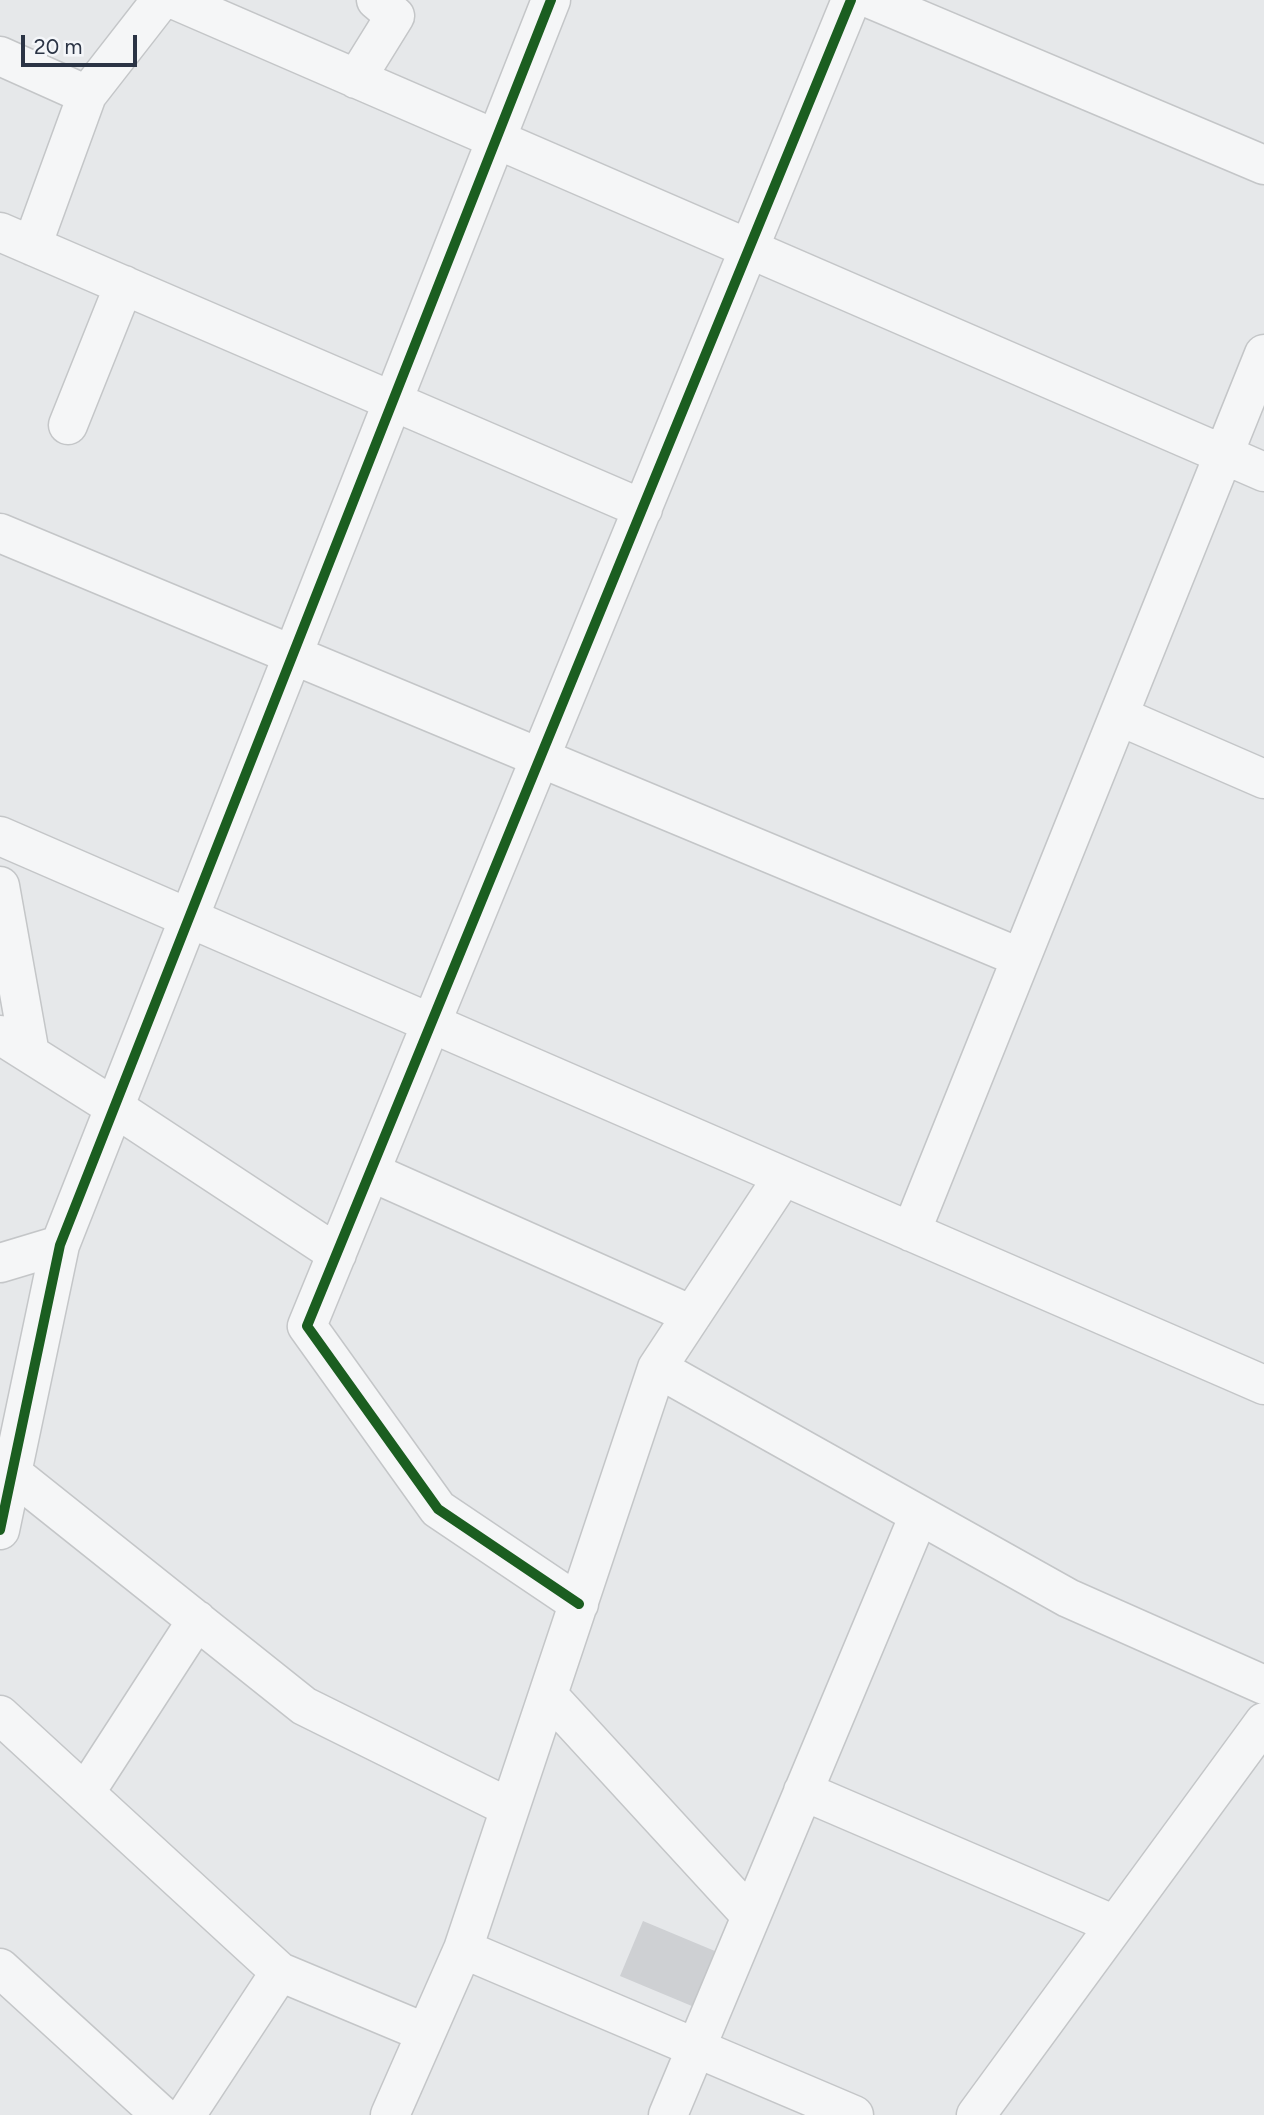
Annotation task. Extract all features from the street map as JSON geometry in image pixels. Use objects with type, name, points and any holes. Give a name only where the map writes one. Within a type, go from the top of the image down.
[{"type":"street","points":[[161,0],[88,95],[16,239],[643,509]]},
{"type":"street","points":[[175,0],[1264,472]]},
{"type":"street","points":[[355,79],[395,16],[376,0]]},
{"type":"street","points":[[0,1530],[60,1245],[551,0]]},
{"type":"street","points":[[579,1604],[438,1509],[307,1326],[851,0]]},
{"type":"street","points":[[873,0],[1264,165]]},
{"type":"street","points":[[0,56],[88,95]]},
{"type":"street","points":[[68,425],[124,285]]},
{"type":"street","points":[[911,1232],[1264,354]]},
{"type":"street","points":[[0,533],[1021,958]]},
{"type":"street","points":[[1119,716],[1264,779]]},
{"type":"street","points":[[0,836],[1264,1385]]},
{"type":"street","points":[[0,886],[15,1045],[337,1254]]},
{"type":"street","points":[[370,1172],[692,1315]]},
{"type":"street","points":[[390,2115],[463,1949],[657,1368],[783,1177]]},
{"type":"street","points":[[0,1263],[60,1245]]},
{"type":"street","points":[[657,1368],[1068,1598],[1264,1685]]},
{"type":"street","points":[[12,1473],[304,1706],[510,1808]]},
{"type":"street","points":[[668,2115],[919,1515]]},
{"type":"street","points":[[85,1794],[197,1620]]},
{"type":"street","points":[[548,1695],[751,1916]]},
{"type":"street","points":[[0,1716],[280,1972],[426,2033]]},
{"type":"street","points":[[976,2115],[1264,1722]]},
{"type":"street","points":[[803,1791],[1115,1925]]},
{"type":"street","points":[[463,1949],[853,2115]]},
{"type":"street","points":[[0,1968],[162,2115]]},
{"type":"street","points":[[186,2115],[280,1972]]},
{"type":"building","points":[[643,1921],[722,1954],[699,2009],[620,1976]]},
{"type":"cycle path","points":[[0,1530],[60,1245],[551,0]]},
{"type":"cycle path","points":[[579,1604],[438,1509],[307,1326],[851,0]]}]
